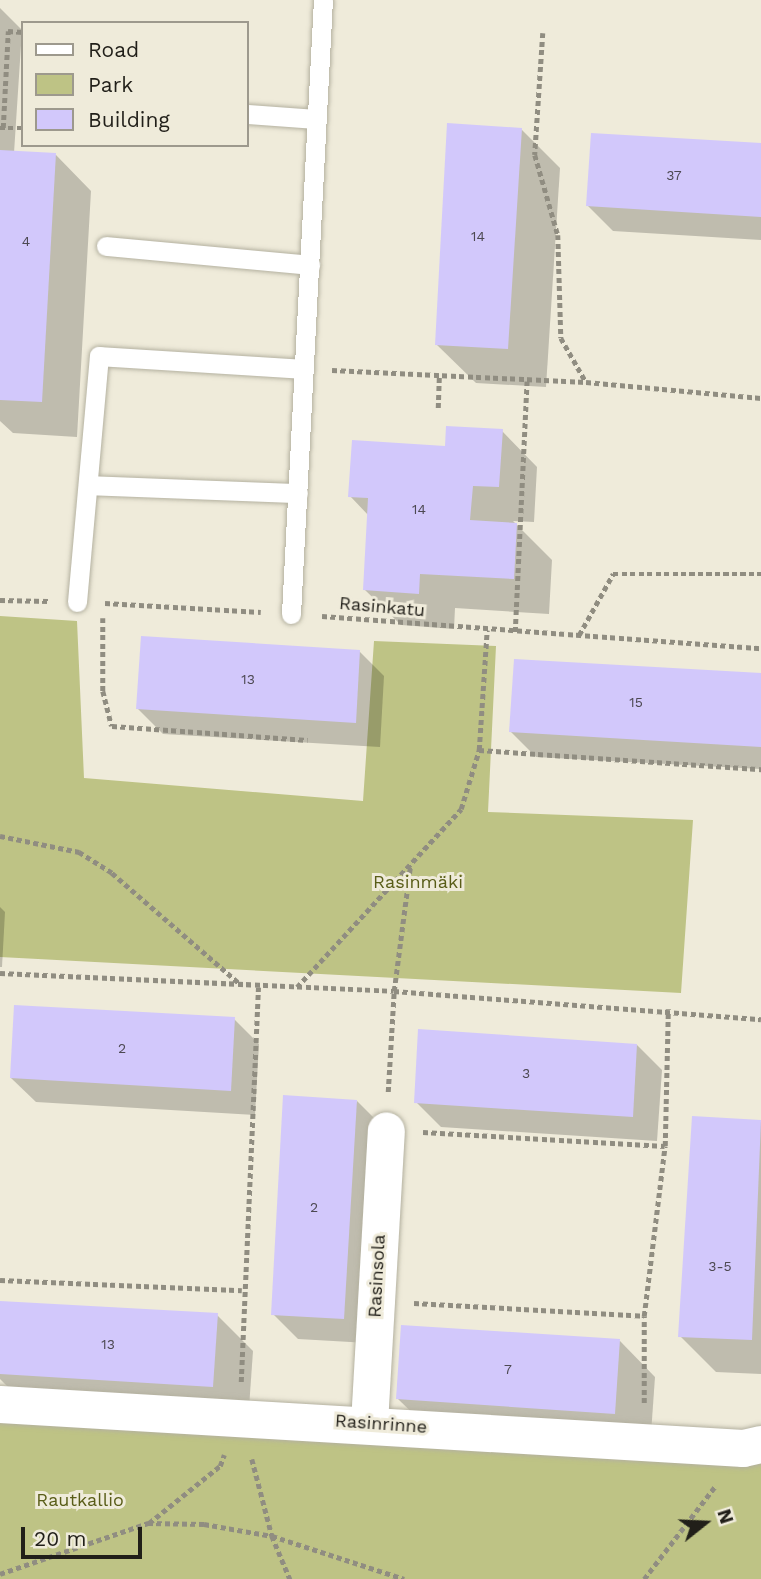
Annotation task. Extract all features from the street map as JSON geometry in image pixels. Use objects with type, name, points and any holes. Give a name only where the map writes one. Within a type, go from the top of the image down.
[{"type":"street","name":"Rasinsola","points":[[369,1423],[386,1130]]},
{"type":"street","name":"Rasinrinne","points":[[0,1404],[752,1446]]},
{"type":"lane","points":[[291,614],[323,0]]},
{"type":"lane","points":[[248,114],[317,119]]},
{"type":"lane","points":[[106,246],[310,265]]},
{"type":"lane","points":[[77,602],[99,356],[304,369]]},
{"type":"lane","points":[[88,485],[298,493]]},
{"type":"path","points":[[21,32],[8,31],[2,128],[21,128]]},
{"type":"path","points":[[542,33],[535,155],[558,235],[561,338],[586,382]]},
{"type":"path","points":[[304,369],[586,382],[761,398]]},
{"type":"path","points":[[438,408],[439,375]]},
{"type":"path","points":[[515,632],[527,381]]},
{"type":"path","points":[[579,635],[613,574],[761,574]]},
{"type":"path","points":[[0,600],[77,602]]},
{"type":"path","name":"Rasinkatu","points":[[307,740],[112,726],[103,691],[103,603],[761,648]]},
{"type":"path","points":[[296,988],[410,867],[461,808],[479,750],[487,630]]},
{"type":"path","points":[[479,750],[761,769]]},
{"type":"path","points":[[0,836],[79,852],[112,873],[240,984]]},
{"type":"path","points":[[410,867],[394,991],[386,1130],[665,1146]]},
{"type":"path","points":[[0,973],[258,987],[394,991],[668,1009],[761,1019]]},
{"type":"path","points":[[258,987],[242,1290],[240,1416],[272,1536],[290,1579]]},
{"type":"path","points":[[644,1442],[644,1316],[665,1146],[668,1009]]},
{"type":"path","points":[[0,1280],[242,1290]]},
{"type":"path","points":[[376,1301],[644,1316]]},
{"type":"path","points":[[148,1524],[220,1466],[240,1416]]},
{"type":"path","points":[[644,1579],[752,1446]]},
{"type":"path","points":[[0,1574],[148,1524],[204,1524],[272,1536],[404,1579]]},
{"type":"green space","name":"Rasinmäki","points":[[0,616],[77,621],[84,778],[363,801],[374,641],[496,646],[488,812],[693,820],[681,993],[0,957]]},
{"type":"green space","name":"Rautkallio","points":[[0,1416],[761,1461],[761,1579],[0,1579]]},
{"type":"building","points":[[447,123],[522,128],[508,349],[435,345]]},
{"type":"building","points":[[591,133],[761,143],[761,217],[586,206]]},
{"type":"building","points":[[0,150],[56,153],[42,402],[0,400]]},
{"type":"building","points":[[446,426],[503,429],[499,487],[473,486],[470,520],[517,523],[514,579],[420,574],[419,594],[363,590],[368,498],[348,497],[352,440],[445,446]]},
{"type":"building","points":[[141,636],[360,650],[356,723],[136,709]]},
{"type":"building","points":[[514,659],[761,673],[761,747],[509,732]]},
{"type":"building","points":[[14,1005],[235,1017],[231,1091],[10,1078]]},
{"type":"building","points":[[418,1029],[637,1044],[633,1117],[414,1103]]},
{"type":"building","points":[[283,1095],[357,1100],[344,1319],[271,1315]]},
{"type":"building","points":[[692,1116],[761,1120],[752,1340],[678,1337]]},
{"type":"building","points":[[0,1301],[218,1313],[213,1387],[0,1374]]},
{"type":"building","points":[[401,1325],[620,1339],[615,1414],[396,1399]]}]
